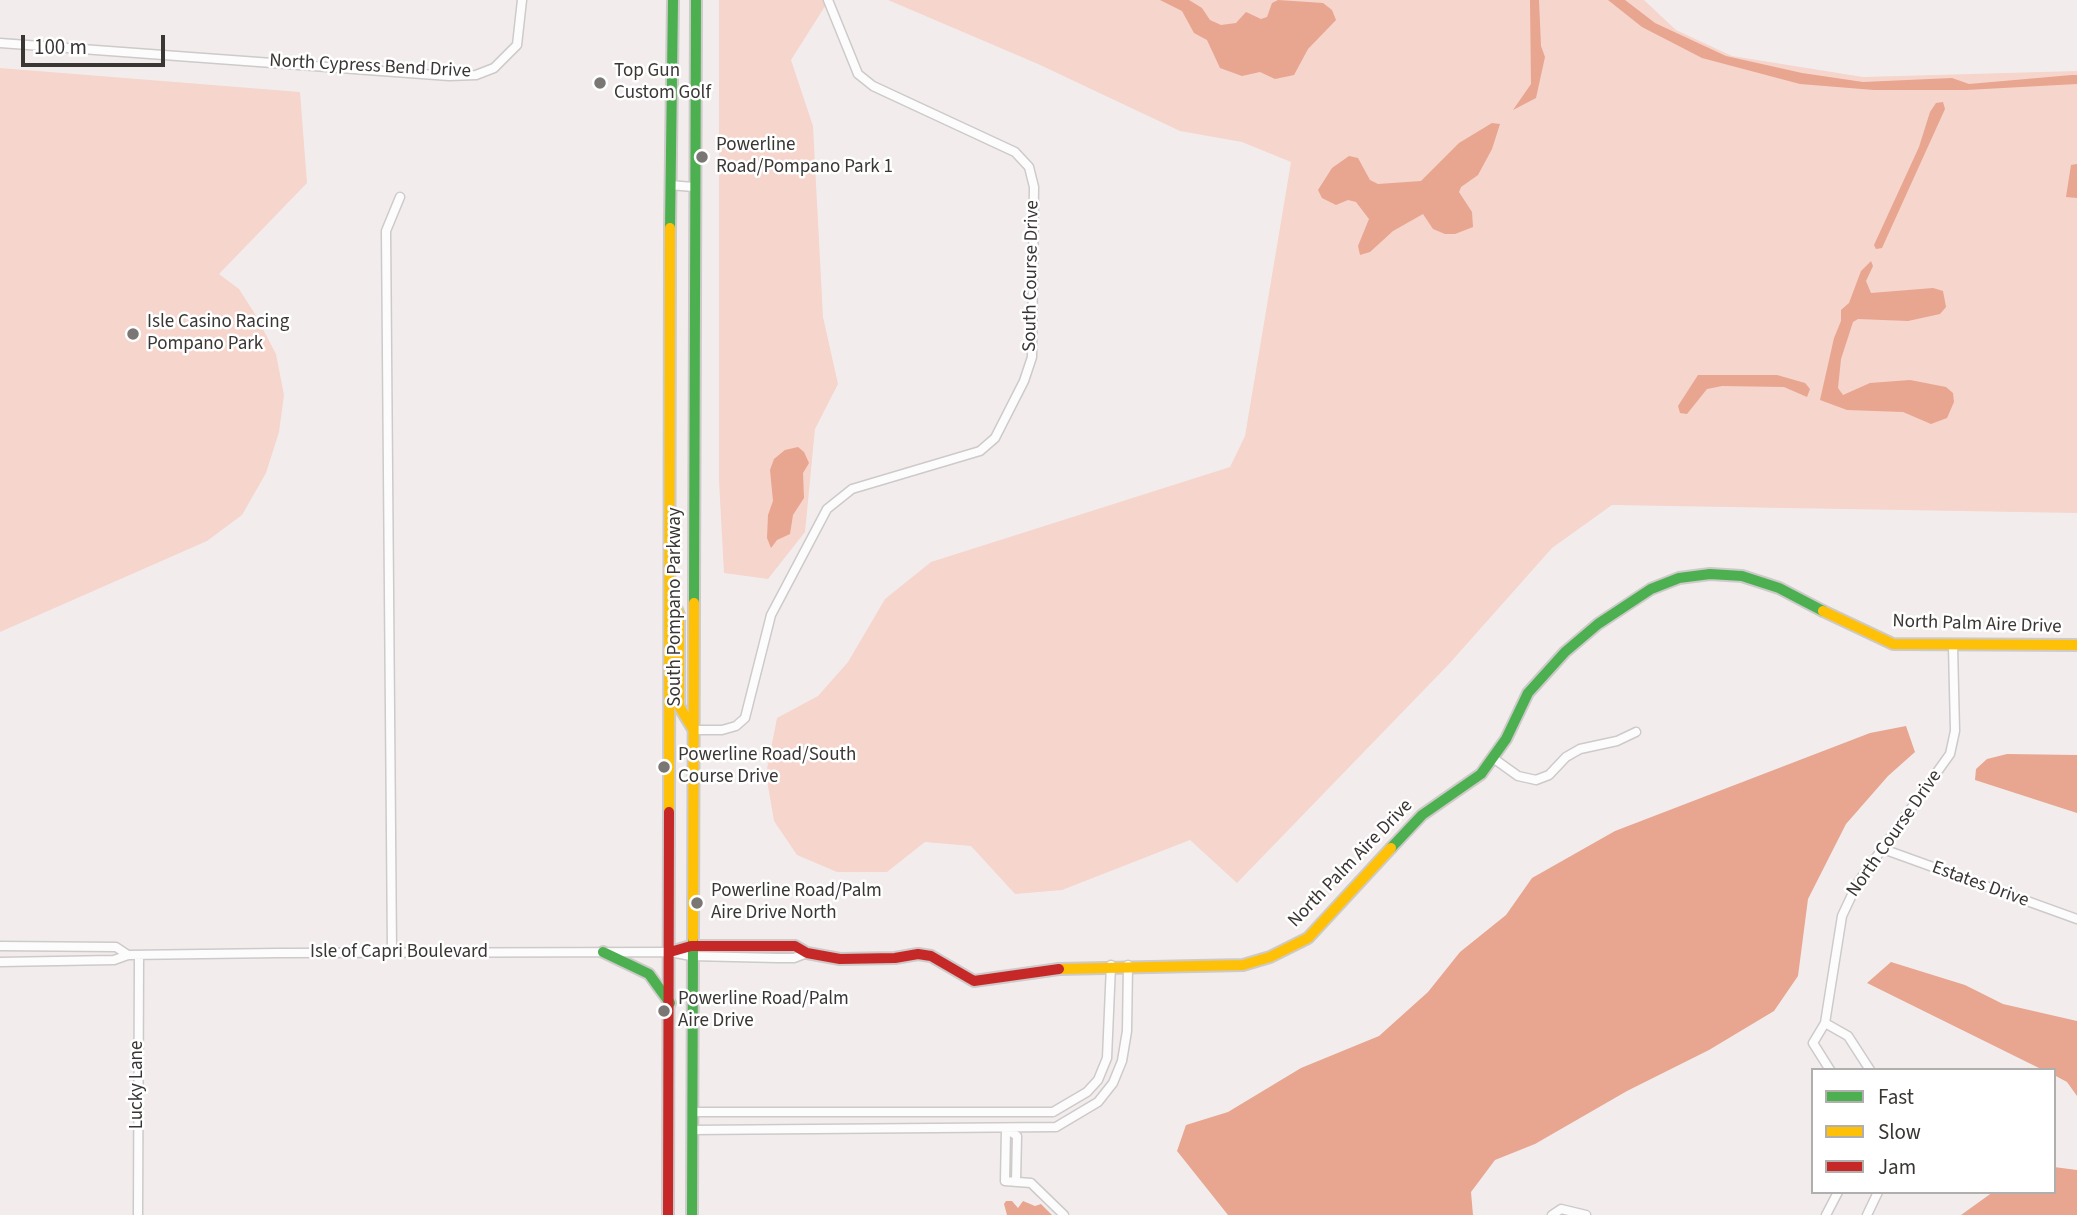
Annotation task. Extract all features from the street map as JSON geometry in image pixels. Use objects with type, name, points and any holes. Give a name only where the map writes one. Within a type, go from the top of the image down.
[{"type":"main road","name":"South Pompano Parkway","points":[[668,1215],[670,186],[673,0]]},
{"type":"main road","name":"South Pompano Parkway","points":[[692,1215],[693,187],[696,0]]},
{"type":"main road","name":"North Palm Aire Drive","points":[[670,952],[795,946],[807,953],[840,959],[931,956],[959,975],[974,981],[1079,966],[1243,964],[1293,947],[1308,938],[1422,814],[1481,774],[1493,758],[1528,693],[1565,652],[1598,624],[1651,589],[1679,578],[1710,574],[1742,576],[1779,588],[1867,634],[1893,644],[2077,645]]},
{"type":"main road","points":[[669,591],[679,615],[679,706],[693,730]]},
{"type":"main road","points":[[603,952],[649,974],[670,1003]]},
{"type":"street","name":"North Cypress Bend Drive","points":[[0,43],[449,76],[476,75],[494,68],[517,45],[522,0]]},
{"type":"street","name":"South Course Drive","points":[[693,730],[722,730],[736,726],[745,718],[771,615],[827,509],[852,489],[981,451],[995,438],[1024,381],[1031,357],[1034,187],[1029,167],[1014,152],[873,86],[858,74],[828,0]]},
{"type":"street","points":[[670,186],[693,187]]},
{"type":"street","points":[[391,953],[386,231],[400,197]]},
{"type":"street","name":"North Course Drive","points":[[1829,1068],[1813,1043],[1825,1023],[1842,916],[1857,884],[1950,754],[1955,731],[1953,646]]},
{"type":"street","points":[[1493,758],[1518,776],[1536,780],[1549,775],[1566,757],[1580,749],[1617,741],[1636,732]]},
{"type":"street","name":"Estates Drive","points":[[1883,849],[2077,919]]},
{"type":"street","name":"Isle of Capri Boulevard","points":[[0,946],[116,947],[128,955]]},
{"type":"street","name":"Isle of Capri Boulevard","points":[[0,962],[114,960],[128,955],[670,952]]},
{"type":"street","name":"Lucky Lane","points":[[138,1215],[139,955]]},
{"type":"street","points":[[692,1112],[1054,1112],[1070,1105],[1098,1080],[1107,1058],[1111,1030],[1111,965]]},
{"type":"street","points":[[692,1130],[1056,1127],[1098,1102],[1113,1083],[1122,1061],[1127,1031],[1128,965]]},
{"type":"street","points":[[1825,1023],[1848,1036],[1869,1068]]},
{"type":"street","points":[[821,1112],[823,1129]]},
{"type":"street","points":[[908,1113],[909,1129]]},
{"type":"street","points":[[1006,1129],[1005,1181],[1031,1183],[1064,1215]]},
{"type":"street","points":[[1006,1129],[1017,1136],[1016,1182]]},
{"type":"street","points":[[1826,1215],[1837,1194]]},
{"type":"street","points":[[1867,1215],[1877,1194]]},
{"type":"street","points":[[1552,1215],[1561,1209],[1586,1215]]},
{"type":"shaded area","points":[[719,0],[829,0],[791,60],[813,126],[823,317],[838,384],[815,429],[805,532],[768,579],[724,573],[719,481]]},
{"type":"shaded area","points":[[888,0],[1644,0],[1676,30],[1732,56],[1863,77],[2077,71],[2077,513],[1612,505],[1552,548],[1449,664],[1237,883],[1190,840],[1062,890],[1015,894],[971,846],[925,842],[887,872],[837,872],[797,855],[774,821],[766,774],[777,718],[818,696],[848,662],[885,599],[931,562],[1230,467],[1245,436],[1291,162],[1242,142],[1180,131],[1038,64]]},
{"type":"shaded area","points":[[1160,0],[1189,0],[1202,8],[1210,20],[1221,25],[1236,23],[1246,12],[1261,19],[1267,17],[1272,3],[1278,0],[1323,3],[1332,10],[1336,20],[1308,49],[1294,75],[1275,79],[1260,72],[1242,76],[1220,68],[1207,40],[1194,33],[1182,11]]},
{"type":"shaded area","points":[[1530,0],[1539,0],[1541,46],[1545,57],[1536,98],[1513,110],[1531,84]]},
{"type":"shaded area","points":[[1608,0],[1625,0],[1655,23],[1726,56],[1802,73],[1863,82],[1952,78],[1969,84],[2077,75],[2077,84],[1966,90],[1874,90],[1800,84],[1702,58],[1642,27]]},
{"type":"shaded area","name":"Isle Casino Racing Pompano Park","points":[[0,68],[300,92],[307,183],[219,274],[239,289],[255,314],[276,354],[284,395],[279,432],[266,473],[242,515],[207,541],[0,632]]},
{"type":"shaded area","points":[[1943,102],[1945,109],[1882,248],[1876,249],[1874,245],[1919,147],[1930,112],[1936,103]]},
{"type":"shaded area","points":[[1492,123],[1500,124],[1492,149],[1478,175],[1461,187],[1459,192],[1472,212],[1473,227],[1455,234],[1445,234],[1433,229],[1423,214],[1393,231],[1370,252],[1360,255],[1358,246],[1369,219],[1356,202],[1348,200],[1336,205],[1322,198],[1318,190],[1332,168],[1349,156],[1358,158],[1370,180],[1378,184],[1421,181],[1459,143]]},
{"type":"shaded area","points":[[2077,164],[2077,198],[2066,197],[2071,165]]},
{"type":"shaded area","points":[[1871,261],[1873,266],[1866,281],[1871,293],[1933,288],[1943,291],[1946,307],[1940,314],[1908,321],[1858,319],[1853,322],[1841,359],[1838,388],[1843,395],[1870,383],[1910,380],[1946,387],[1953,393],[1954,402],[1947,418],[1931,424],[1903,412],[1847,410],[1820,400],[1834,338],[1841,321],[1841,310],[1849,303],[1861,271]]},
{"type":"shaded area","points":[[1698,375],[1777,375],[1805,383],[1810,389],[1807,397],[1784,387],[1722,386],[1707,389],[1687,414],[1680,413],[1678,406]]},
{"type":"shaded area","points":[[798,447],[804,452],[809,463],[803,473],[804,498],[793,515],[790,534],[777,540],[771,548],[767,538],[768,515],[773,501],[770,470],[774,459],[785,450]]},
{"type":"shaded area","points":[[1906,726],[1915,752],[1888,776],[1846,824],[1808,899],[1798,976],[1774,1011],[1709,1050],[1627,1091],[1535,1144],[1495,1160],[1471,1192],[1473,1215],[1228,1215],[1177,1151],[1186,1125],[1228,1112],[1301,1068],[1379,1036],[1428,992],[1460,952],[1506,915],[1532,878],[1615,831],[1870,733]]},
{"type":"shaded area","points":[[2007,754],[2077,755],[2077,813],[1975,780],[1976,769],[1987,759]]},
{"type":"shaded area","points":[[1891,962],[1965,985],[2003,1004],[2077,1021],[2077,1096],[2067,1082],[2056,1076],[2056,1068],[2039,1068],[1867,983]]},
{"type":"shaded area","points":[[2056,1167],[2077,1170],[2077,1215],[1961,1215],[1990,1194],[2056,1194]]},
{"type":"shaded area","points":[[1006,1201],[1012,1201],[1018,1208],[1023,1201],[1035,1206],[1041,1204],[1052,1215],[1007,1215],[1004,1204]]},
{"type":"traffic: fast","points":[[670,228],[673,0]]},
{"type":"traffic: fast","points":[[694,603],[696,0]]},
{"type":"traffic: fast","points":[[1391,848],[1422,815],[1481,774],[1506,739],[1528,693],[1565,652],[1598,624],[1651,589],[1679,578],[1710,574],[1742,576],[1779,588],[1823,611]]},
{"type":"traffic: fast","points":[[692,1215],[693,938]]},
{"type":"traffic: fast","points":[[603,952],[649,974],[670,1003]]},
{"type":"traffic: slow","points":[[669,812],[670,228]]},
{"type":"traffic: slow","points":[[671,594],[679,615],[679,706],[693,729]]},
{"type":"traffic: slow","points":[[693,938],[694,603]]},
{"type":"traffic: slow","points":[[1823,611],[1893,644],[2077,645]]},
{"type":"traffic: slow","points":[[1059,969],[1243,965],[1270,957],[1308,938],[1391,848]]},
{"type":"traffic: jam","points":[[668,1215],[669,812]]},
{"type":"traffic: jam","points":[[670,952],[691,946],[795,946],[807,953],[840,959],[895,958],[918,954],[931,956],[974,981],[1059,969]]},
{"type":"place","name":"Top Gun Custom Golf","points":[[600,83]]},
{"type":"place","name":"Powerline Road/Pompano Park 1","points":[[702,157]]},
{"type":"place","name":"Isle Casino Racing Pompano Park","points":[[133,334]]},
{"type":"place","name":"Powerline Road/South Course Drive","points":[[664,767]]},
{"type":"place","name":"Powerline Road/Palm Aire Drive North","points":[[697,903]]},
{"type":"place","name":"Powerline Road/Palm Aire Drive","points":[[664,1011]]}]
